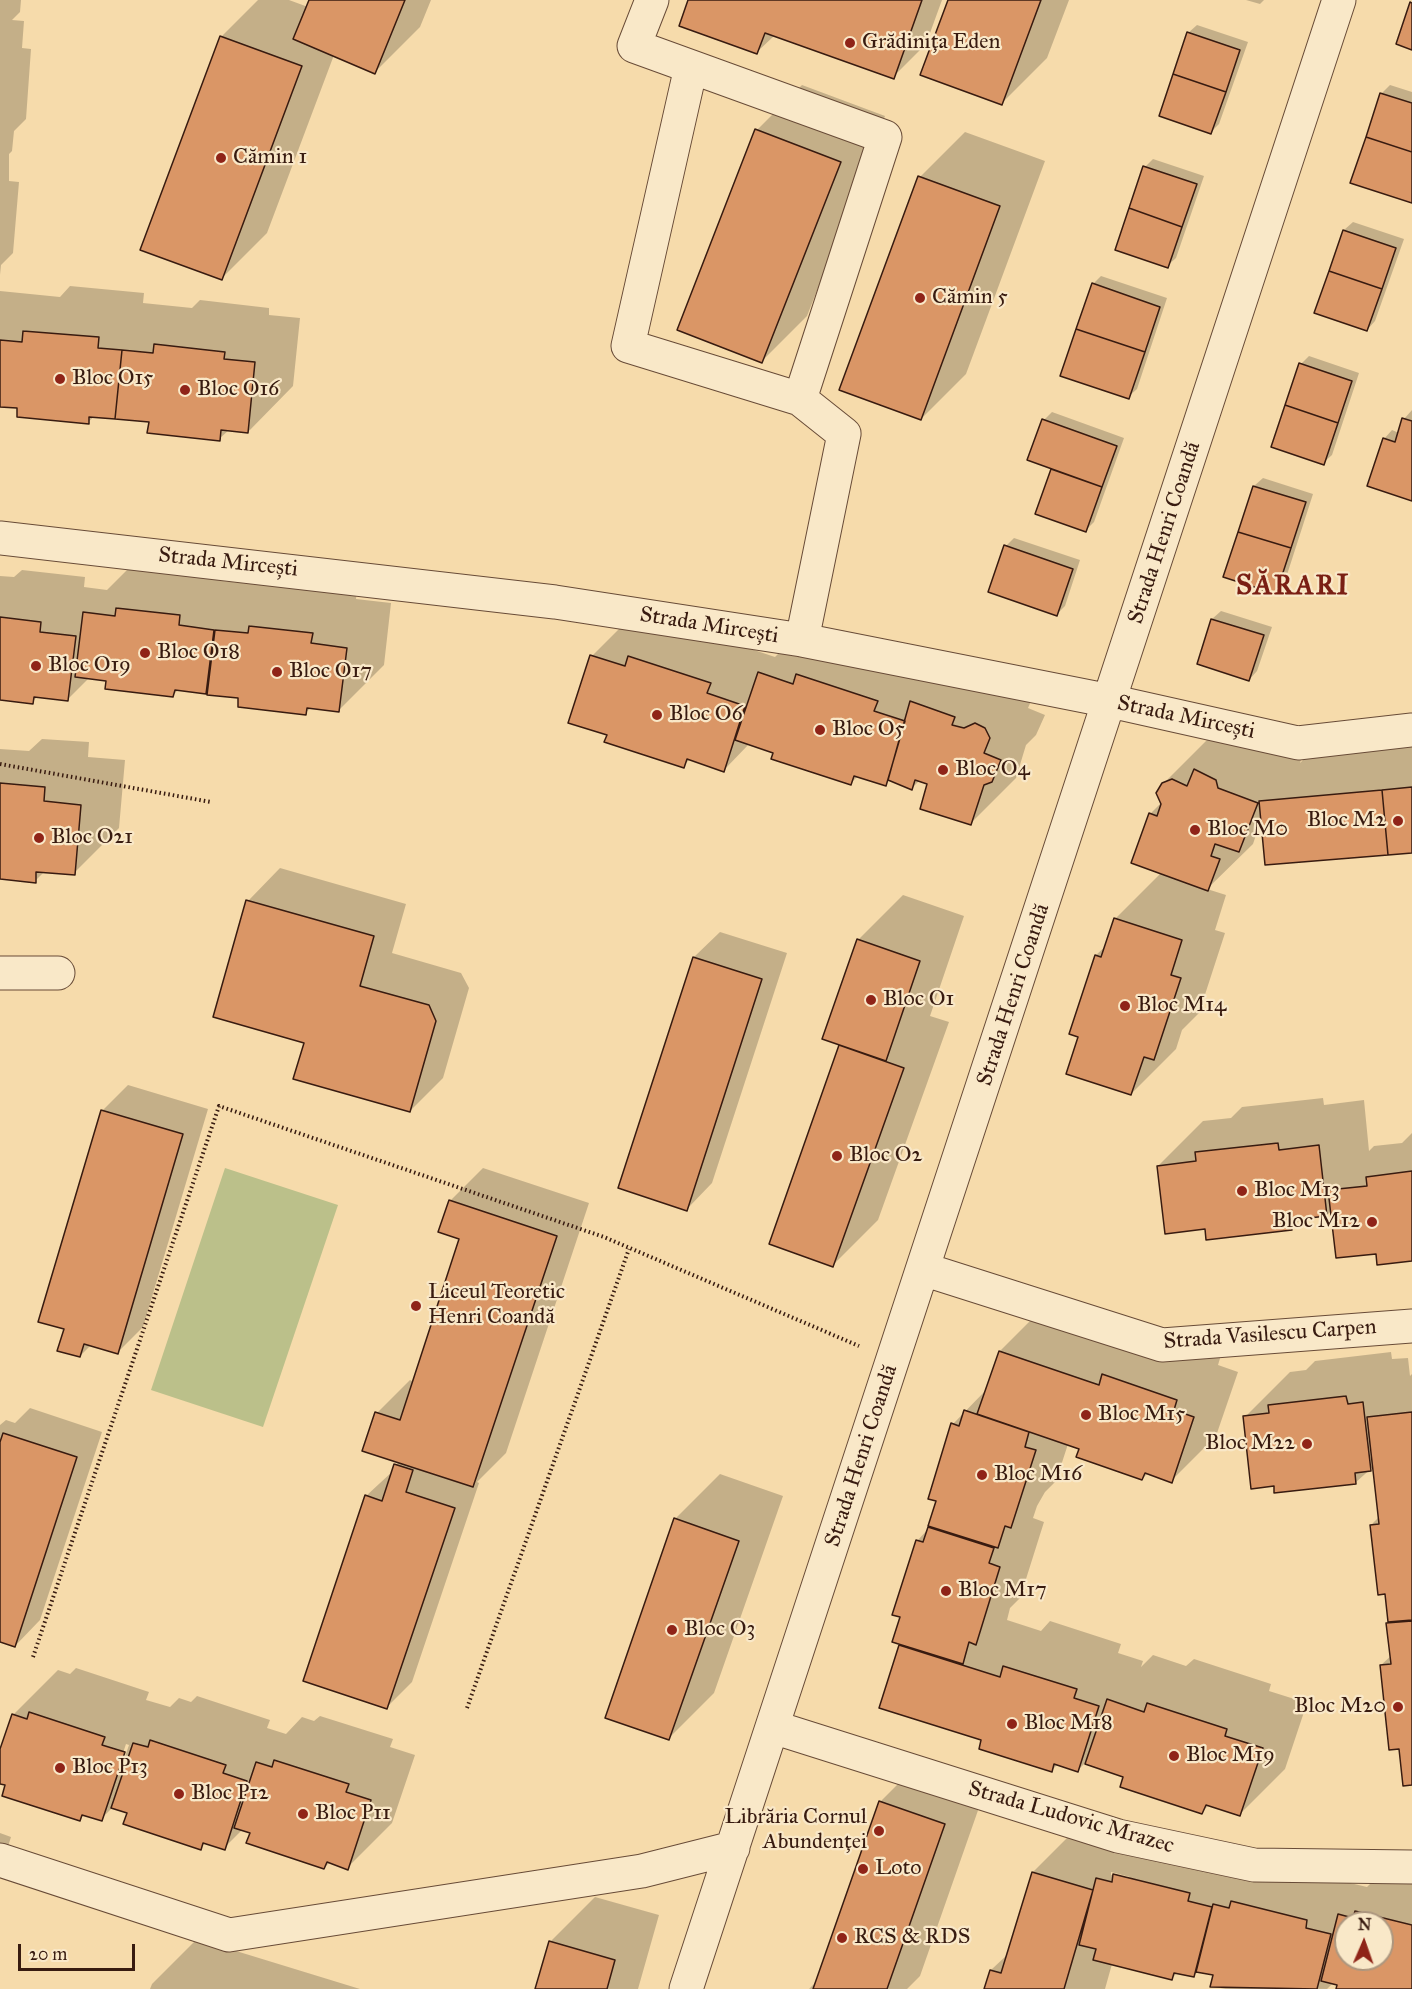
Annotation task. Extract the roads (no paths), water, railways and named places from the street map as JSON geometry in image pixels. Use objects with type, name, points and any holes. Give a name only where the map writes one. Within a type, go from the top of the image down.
[{"type":"street","points":[[652,0],[634,46],[885,137],[800,399]]},
{"type":"street","name":"Strada Henri Coandă","points":[[686,1989],[1340,0]]},
{"type":"street","points":[[691,67],[628,346],[800,399],[844,434],[802,640]]},
{"type":"street","name":"Strada Mircești","points":[[0,538],[555,602],[802,640],[1110,701],[1298,742],[1412,730]]},
{"type":"street","points":[[0,973],[58,973]]},
{"type":"street","name":"Strada Vasilescu Carpen","points":[[923,1269],[1162,1345],[1412,1326]]},
{"type":"street","name":"Strada Ludovic Mrazec","points":[[773,1727],[1118,1836],[1254,1865],[1412,1867]]},
{"type":"street","points":[[0,1860],[229,1935],[642,1872],[733,1848]]},
{"type":"place","name":"Grădinița Eden","points":[[850,43]]},
{"type":"place","name":"Cămin 1","points":[[221,158]]},
{"type":"place","name":"Cămin 5","points":[[920,298]]},
{"type":"place","name":"Bloc O15","points":[[60,379]]},
{"type":"place","name":"Bloc O16","points":[[185,390]]},
{"type":"place","name":"Bloc O18","points":[[145,653]]},
{"type":"place","name":"Bloc O19","points":[[36,666]]},
{"type":"place","name":"Bloc O17","points":[[277,672]]},
{"type":"place","name":"Bloc O6","points":[[657,715]]},
{"type":"place","name":"Bloc O5","points":[[820,730]]},
{"type":"place","name":"Bloc O4","points":[[943,770]]},
{"type":"place","name":"Bloc M2","points":[[1398,821]]},
{"type":"place","name":"Bloc M0","points":[[1195,830]]},
{"type":"place","name":"Bloc O21","points":[[39,838]]},
{"type":"place","name":"Bloc O1","points":[[871,1000]]},
{"type":"place","name":"Bloc M14","points":[[1125,1006]]},
{"type":"place","name":"Bloc O2","points":[[837,1156]]},
{"type":"place","name":"Bloc M13","points":[[1242,1191]]},
{"type":"place","name":"Bloc M12","points":[[1372,1222]]},
{"type":"place","name":"Liceul Teoretic Henri Coandă","points":[[416,1306]]},
{"type":"place","name":"Bloc M15","points":[[1086,1415]]},
{"type":"place","name":"Bloc M22","points":[[1307,1444]]},
{"type":"place","name":"Bloc M16","points":[[982,1475]]},
{"type":"place","name":"Bloc M17","points":[[946,1591]]},
{"type":"place","name":"Bloc O3","points":[[672,1630]]},
{"type":"place","name":"Bloc M20","points":[[1398,1707]]},
{"type":"place","name":"Bloc M18","points":[[1012,1724]]},
{"type":"place","name":"Bloc M19","points":[[1174,1756]]},
{"type":"place","name":"Bloc P13","points":[[60,1768]]},
{"type":"place","name":"Bloc P12","points":[[179,1794]]},
{"type":"place","name":"Bloc P11","points":[[303,1814]]},
{"type":"place","name":"Librăria Cornul Abundenței","points":[[879,1831]]},
{"type":"place","name":"Loto","points":[[863,1869]]},
{"type":"place","name":"RCS & RDS","points":[[842,1938]]},
{"type":"district","name":"SĂRARI","points":[[1293,587]]}]
